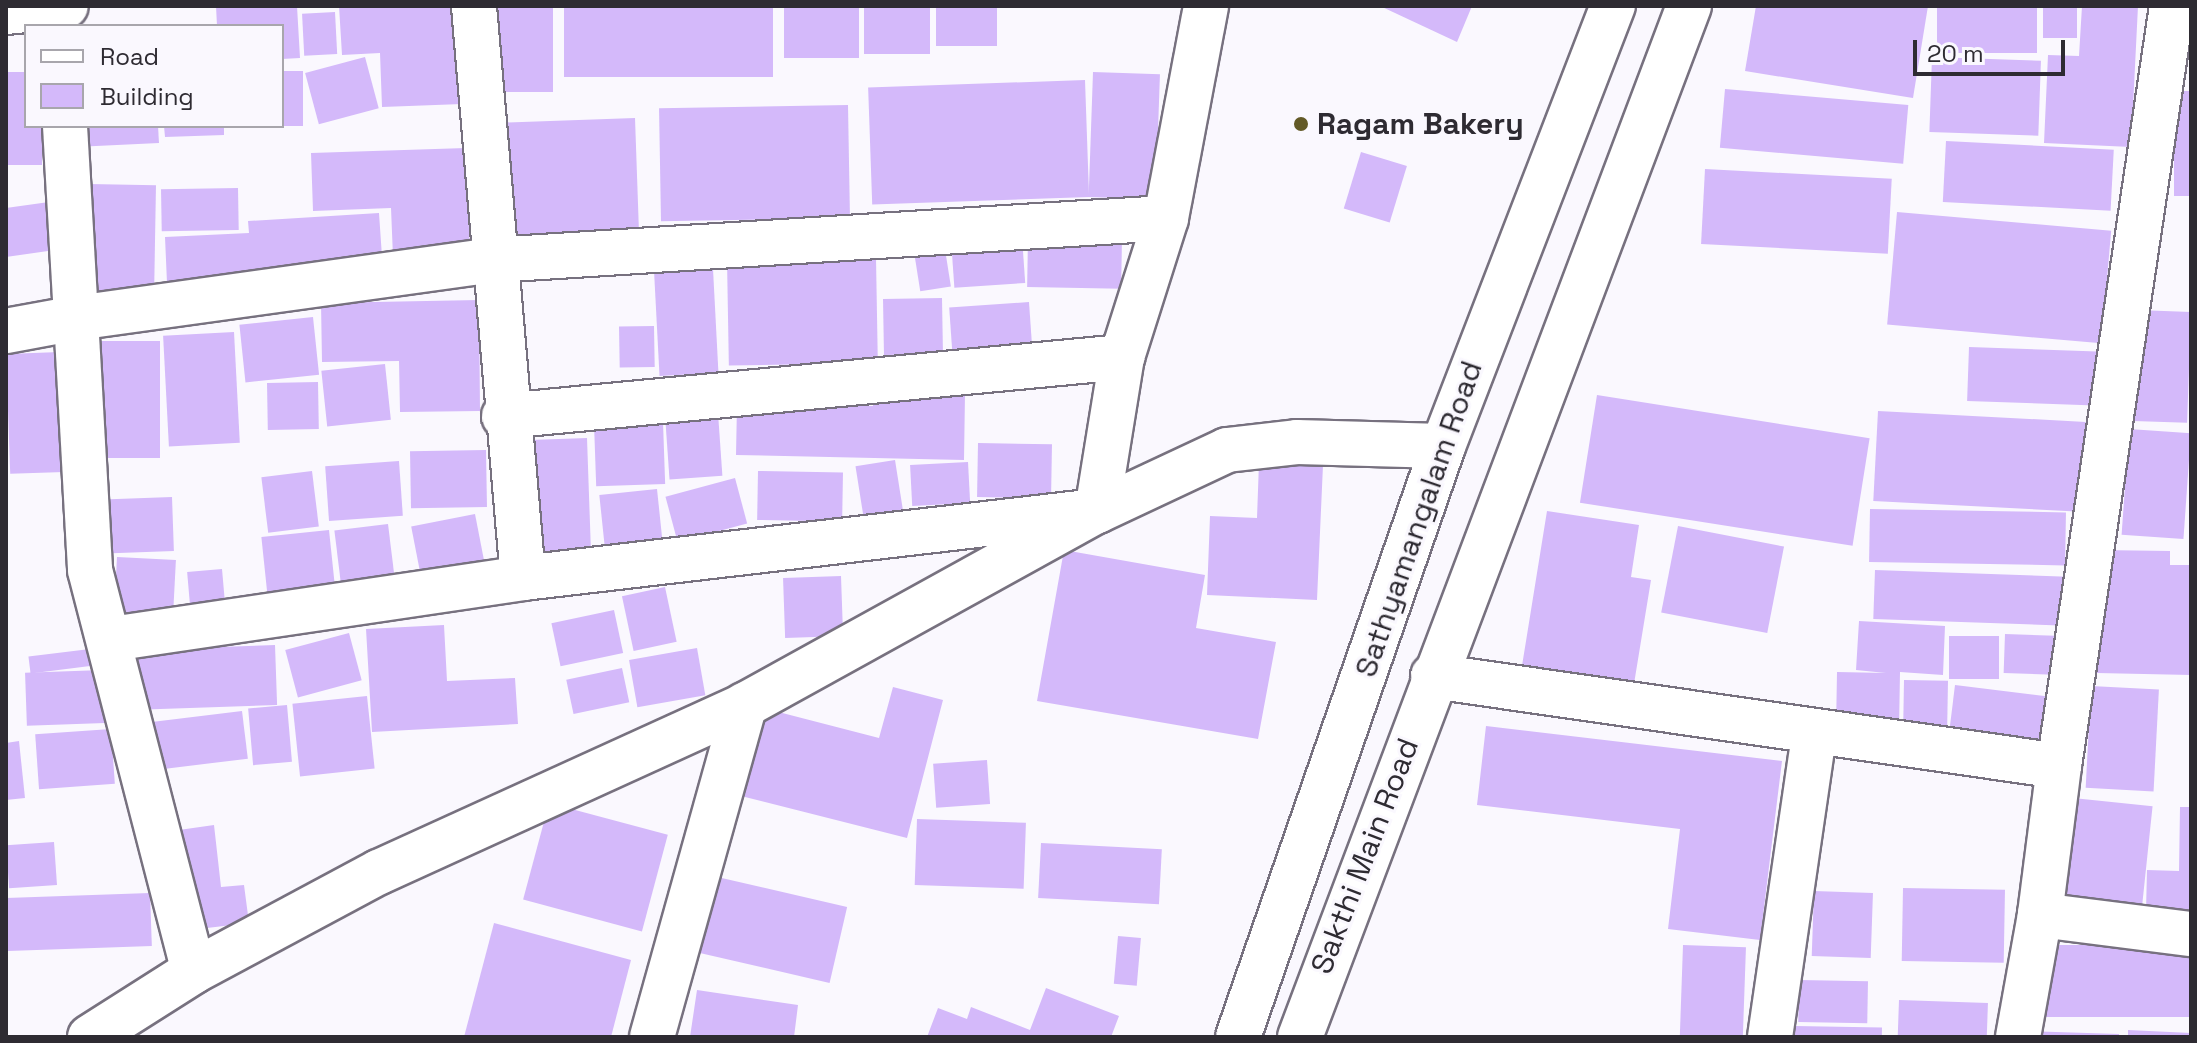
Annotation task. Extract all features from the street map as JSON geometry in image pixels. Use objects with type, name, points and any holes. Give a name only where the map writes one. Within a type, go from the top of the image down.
[{"type":"main road","points":[[6,12],[63,6]]},
{"type":"main road","points":[[474,6],[504,416],[523,578]]},
{"type":"main road","points":[[1097,511],[1122,357],[1166,218],[1206,6]]},
{"type":"main road","name":"Sathyamangalam Road","points":[[1238,1037],[1443,446],[1613,6]]},
{"type":"main road","name":"Sakthi Main Road","points":[[1300,1037],[1433,676],[1689,6]]},
{"type":"main road","points":[[2018,1037],[2040,915],[2059,766],[2172,6]]},
{"type":"main road","points":[[65,128],[90,570],[111,639],[194,971]]},
{"type":"main road","points":[[6,331],[76,318],[493,260],[1166,218]]},
{"type":"main road","points":[[504,416],[1122,357]]},
{"type":"main road","points":[[90,1037],[194,971],[379,872],[745,705],[1097,511],[1227,450],[1297,442],[1443,446]]},
{"type":"main road","points":[[111,639],[523,578],[1097,511]]},
{"type":"main road","points":[[1433,676],[1814,735],[2059,766]]},
{"type":"main road","points":[[652,1037],[745,705]]},
{"type":"main road","points":[[1770,1037],[1814,735]]},
{"type":"main road","points":[[2040,915],[2191,934]]},
{"type":"building","points":[[216,6],[297,6],[300,58],[284,59],[284,24],[217,24]]},
{"type":"building","points":[[339,6],[457,6],[462,104],[382,107],[380,53],[342,55]]},
{"type":"building","points":[[492,6],[553,6],[553,92],[492,92]]},
{"type":"building","points":[[564,6],[773,6],[773,77],[564,77]]},
{"type":"building","points":[[784,6],[859,6],[859,58],[784,58]]},
{"type":"building","points":[[864,6],[930,6],[930,54],[864,54]]},
{"type":"building","points":[[936,6],[997,6],[997,46],[936,46]]},
{"type":"building","points":[[1380,6],[1472,6],[1457,42]]},
{"type":"building","points":[[1756,6],[1928,6],[1913,98],[1745,71]]},
{"type":"building","points":[[1937,6],[2037,6],[2037,53],[1937,53]]},
{"type":"building","points":[[2043,6],[2077,6],[2077,38],[2043,38]]},
{"type":"building","points":[[2082,6],[2138,6],[2131,147],[2044,143],[2048,55],[2079,56]]},
{"type":"building","points":[[335,12],[337,54],[304,56],[302,14]]},
{"type":"building","points":[[365,57],[379,108],[319,124],[305,73]]},
{"type":"building","points":[[1932,57],[2041,61],[2038,136],[1929,132]]},
{"type":"building","points":[[284,71],[303,71],[303,126],[284,126]]},
{"type":"building","points":[[6,72],[24,72],[24,128],[42,128],[42,165],[6,165]]},
{"type":"building","points":[[1093,72],[1160,74],[1156,199],[1089,197]]},
{"type":"building","points":[[1085,80],[1089,197],[872,205],[868,88]]},
{"type":"building","points":[[1725,89],[1908,105],[1903,164],[1720,148]]},
{"type":"building","points":[[2174,91],[2191,91],[2191,196],[2174,196]]},
{"type":"building","points":[[848,105],[850,218],[661,221],[659,108]]},
{"type":"building","points":[[635,118],[639,234],[501,239],[497,123]]},
{"type":"building","points":[[75,128],[158,128],[159,143],[75,147]]},
{"type":"building","points":[[164,128],[224,128],[224,135],[165,137]]},
{"type":"building","points":[[1946,141],[2114,150],[2111,211],[1943,202]]},
{"type":"building","points":[[466,148],[470,255],[393,257],[391,208],[313,211],[311,153]]},
{"type":"building","points":[[1361,152],[1407,166],[1390,222],[1344,208]]},
{"type":"building","points":[[1705,169],[1892,179],[1888,254],[1701,244]]},
{"type":"building","points":[[89,184],[156,185],[154,304],[87,303]]},
{"type":"building","points":[[238,188],[239,230],[162,231],[161,189]]},
{"type":"building","points":[[49,202],[55,250],[6,257],[6,208]]},
{"type":"building","points":[[1897,212],[2111,231],[2101,343],[1887,325]]},
{"type":"building","points":[[379,213],[383,271],[167,283],[165,237],[249,233],[248,221]]},
{"type":"building","points":[[1022,237],[1025,283],[954,288],[951,242]]},
{"type":"building","points":[[1028,237],[1122,239],[1121,289],[1027,287]]},
{"type":"building","points":[[944,243],[951,286],[920,291],[913,248]]},
{"type":"building","points":[[876,258],[878,363],[729,366],[727,261]]},
{"type":"building","points":[[713,269],[718,373],[660,376],[654,272]]},
{"type":"building","points":[[942,298],[943,354],[884,355],[883,299]]},
{"type":"building","points":[[479,300],[480,411],[400,412],[399,361],[322,362],[321,303]]},
{"type":"building","points":[[1029,302],[1032,351],[953,356],[949,308]]},
{"type":"building","points":[[2137,310],[2191,312],[2187,423],[2133,421]]},
{"type":"building","points":[[313,317],[319,375],[245,382],[239,325]]},
{"type":"building","points":[[654,326],[655,367],[620,368],[619,327]]},
{"type":"building","points":[[234,332],[240,443],[169,447],[163,336]]},
{"type":"building","points":[[94,341],[160,341],[160,458],[94,458]]},
{"type":"building","points":[[1969,347],[2097,351],[2095,405],[1967,401]]},
{"type":"building","points":[[60,352],[64,472],[10,474],[6,354]]},
{"type":"building","points":[[385,364],[391,420],[327,426],[321,371]]},
{"type":"building","points":[[318,382],[319,429],[268,430],[267,383]]},
{"type":"building","points":[[873,393],[965,394],[964,460],[736,455],[737,404],[873,406]]},
{"type":"building","points":[[1597,395],[1870,438],[1853,546],[1580,503]]},
{"type":"building","points":[[1878,411],[2086,422],[2081,512],[1873,501]]},
{"type":"building","points":[[718,413],[722,476],[670,480],[665,417]]},
{"type":"building","points":[[663,422],[665,484],[596,486],[594,424]]},
{"type":"building","points":[[2129,429],[2191,433],[2183,539],[2122,535]]},
{"type":"building","points":[[587,438],[591,559],[527,561],[523,440]]},
{"type":"building","points":[[978,443],[1052,444],[1051,498],[977,497]]},
{"type":"building","points":[[486,450],[487,507],[411,508],[410,451]]},
{"type":"building","points":[[895,460],[903,512],[864,519],[855,466]]},
{"type":"building","points":[[399,461],[403,516],[329,521],[325,466]]},
{"type":"building","points":[[968,462],[970,503],[912,506],[910,465]]},
{"type":"building","points":[[1259,462],[1323,465],[1317,600],[1207,595],[1210,516],[1257,518]]},
{"type":"building","points":[[312,471],[319,527],[268,533],[261,477]]},
{"type":"building","points":[[758,471],[843,472],[842,521],[757,520]]},
{"type":"building","points":[[735,478],[747,523],[678,542],[665,497]]},
{"type":"building","points":[[657,489],[663,548],[605,554],[599,495]]},
{"type":"building","points":[[172,497],[174,551],[105,553],[103,499]]},
{"type":"building","points":[[1870,509],[2066,512],[2065,565],[1869,562]]},
{"type":"building","points":[[1547,511],[1639,525],[1631,577],[1651,580],[1633,690],[1521,672]]},
{"type":"building","points":[[475,514],[485,566],[421,578],[411,526]]},
{"type":"building","points":[[388,524],[395,581],[341,587],[334,531]]},
{"type":"building","points":[[1678,526],[1784,547],[1767,633],[1661,612]]},
{"type":"building","points":[[329,530],[335,592],[268,599],[261,537]]},
{"type":"building","points":[[1064,550],[1205,575],[1196,628],[1276,642],[1258,739],[1037,701]]},
{"type":"building","points":[[2099,550],[2170,551],[2170,565],[2191,565],[2191,675],[2097,673]]},
{"type":"building","points":[[117,557],[176,560],[173,617],[114,614]]},
{"type":"building","points":[[222,569],[225,607],[190,610],[187,572]]},
{"type":"building","points":[[1875,570],[2068,577],[2066,626],[1873,619]]},
{"type":"building","points":[[841,576],[843,636],[785,638],[783,578]]},
{"type":"building","points":[[665,587],[677,642],[634,651],[622,596]]},
{"type":"building","points":[[614,610],[623,653],[561,666],[551,623]]},
{"type":"building","points":[[1859,621],[1945,626],[1943,675],[1900,672],[1899,731],[1836,729],[1837,672],[1886,673],[1856,670]]},
{"type":"building","points":[[444,625],[447,681],[515,678],[518,724],[372,732],[366,629]]},
{"type":"building","points":[[349,633],[362,680],[298,697],[285,650]]},
{"type":"building","points":[[2005,634],[2063,636],[2062,675],[2004,673]]},
{"type":"building","points":[[1949,636],[1999,636],[1999,679],[1949,679]]},
{"type":"building","points":[[275,645],[277,705],[138,710],[136,650]]},
{"type":"building","points":[[697,648],[705,695],[637,707],[629,660]]},
{"type":"building","points":[[90,649],[92,666],[31,673],[28,657]]},
{"type":"building","points":[[622,668],[629,702],[574,714],[566,680]]},
{"type":"building","points":[[103,670],[105,723],[27,726],[25,673]]},
{"type":"building","points":[[1904,680],[1948,681],[1947,737],[1903,736]]},
{"type":"building","points":[[1955,685],[2050,697],[2043,752],[1948,741]]},
{"type":"building","points":[[2091,686],[2159,690],[2154,791],[2086,788]]},
{"type":"building","points":[[893,687],[943,700],[907,838],[741,796],[763,708],[879,738]]},
{"type":"building","points":[[367,696],[375,769],[300,776],[292,704]]},
{"type":"building","points":[[287,705],[292,762],[253,765],[248,708]]},
{"type":"building","points":[[242,711],[248,759],[156,770],[150,722]]},
{"type":"building","points":[[1486,726],[1782,761],[1760,940],[1668,929],[1680,829],[1477,805]]},
{"type":"building","points":[[111,729],[115,784],[39,789],[35,734]]},
{"type":"building","points":[[19,741],[25,798],[6,800],[6,743]]},
{"type":"building","points":[[987,760],[990,804],[936,808],[933,764]]},
{"type":"building","points":[[2073,798],[2153,806],[2141,912],[2062,903]]},
{"type":"building","points":[[549,803],[668,835],[642,931],[523,900]]},
{"type":"building","points":[[2180,807],[2191,807],[2191,912],[2146,911],[2147,870],[2179,871]]},
{"type":"building","points":[[917,819],[1026,823],[1024,889],[915,885]]},
{"type":"building","points":[[214,825],[221,887],[244,885],[249,923],[190,930],[179,830]]},
{"type":"building","points":[[54,842],[57,885],[9,888],[6,845]]},
{"type":"building","points":[[1041,843],[1162,849],[1159,904],[1038,898]]},
{"type":"building","points":[[700,873],[847,907],[830,983],[682,949]]},
{"type":"building","points":[[1903,888],[2005,890],[2004,963],[1902,961]]},
{"type":"building","points":[[1814,891],[1873,893],[1871,958],[1812,956]]},
{"type":"building","points":[[150,893],[152,946],[8,951],[6,898]]},
{"type":"building","points":[[494,923],[631,960],[611,1037],[464,1037]]},
{"type":"building","points":[[1118,936],[1141,938],[1137,986],[1114,984]]},
{"type":"building","points":[[1683,945],[1746,947],[1743,1037],[1680,1036]]},
{"type":"building","points":[[2034,945],[2191,945],[2191,1017],[2034,1017]]},
{"type":"building","points":[[1799,980],[1868,981],[1867,1023],[1798,1022]]},
{"type":"building","points":[[1046,988],[1119,1016],[1111,1037],[927,1037],[938,1008],[967,1019],[971,1007],[1030,1030]]},
{"type":"building","points":[[697,990],[798,1005],[794,1037],[690,1037]]},
{"type":"building","points":[[1899,1000],[1988,1003],[1987,1037],[1898,1037]]},
{"type":"building","points":[[1795,1026],[1882,1028],[1882,1037],[1795,1037]]},
{"type":"building","points":[[2128,1030],[2191,1033],[2191,1037],[2128,1037]]},
{"type":"building","points":[[2025,1031],[2119,1034],[2119,1037],[2025,1037]]},
{"type":"place","name":"Ragam Bakery","points":[[1301,124]]}]
